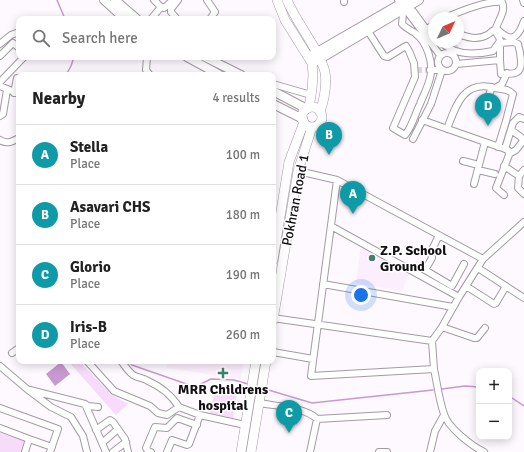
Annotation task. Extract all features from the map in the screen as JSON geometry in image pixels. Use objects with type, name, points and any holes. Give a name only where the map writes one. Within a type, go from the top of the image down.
[{"type":"main road","points":[[276,0],[285,20],[314,58],[325,73],[324,101],[320,112],[322,116],[318,125],[306,123],[303,113],[308,108],[311,95],[314,58],[287,0]]},
{"type":"main road","points":[[308,108],[316,109],[320,112]]},
{"type":"main road","name":"Pokhran Road 1","points":[[276,301],[306,123]]},
{"type":"main road","name":"Pokhran Road 1","points":[[276,243],[290,162],[306,123]]},
{"type":"main road","points":[[240,452],[255,364]]},
{"type":"main road","points":[[251,452],[266,364]]},
{"type":"street","points":[[104,0],[122,16]]},
{"type":"street","points":[[115,0],[134,16]]},
{"type":"street","points":[[154,0],[161,7]]},
{"type":"street","points":[[154,16],[161,7],[164,8],[173,0]]},
{"type":"street","points":[[174,16],[171,12],[171,9],[178,0]]},
{"type":"street","points":[[207,0],[215,12],[212,16]]},
{"type":"street","points":[[314,58],[366,27],[419,0]]},
{"type":"street","points":[[459,12],[483,2],[497,0],[502,2],[504,4],[502,14],[496,28],[503,36],[508,38],[512,38],[516,35],[521,29],[524,21]]},
{"type":"street","points":[[366,27],[384,56],[388,57],[404,46],[409,51],[416,70],[415,77],[393,128],[405,135],[431,77],[430,57],[425,45],[414,33],[402,24],[405,7]]},
{"type":"street","points":[[405,7],[428,33]]},
{"type":"street","points":[[405,7],[442,54]]},
{"type":"street","points":[[448,48],[471,54],[492,51],[500,41],[494,30],[483,37],[468,38],[464,36]]},
{"type":"street","points":[[0,44],[11,35],[16,33]]},
{"type":"street","points":[[514,42],[518,44],[521,67],[520,71],[516,73],[501,74],[500,60],[500,43],[514,42]]},
{"type":"street","points":[[0,56],[13,43],[16,46]]},
{"type":"street","points":[[439,48],[442,54]]},
{"type":"street","points":[[442,54],[453,52],[456,64]]},
{"type":"street","points":[[413,139],[431,104],[442,70],[438,63],[442,54]]},
{"type":"street","points":[[0,116],[3,114],[2,87],[22,60]]},
{"type":"street","points":[[147,60],[146,70],[148,72]]},
{"type":"street","points":[[192,60],[214,72]]},
{"type":"street","points":[[211,60],[235,72]]},
{"type":"street","points":[[430,70],[451,70],[456,64],[500,60]]},
{"type":"street","points":[[483,111],[494,88],[502,84],[507,73]]},
{"type":"street","points":[[276,85],[311,95]]},
{"type":"street","points":[[447,129],[456,106],[464,95],[473,88],[485,86],[504,89],[513,94],[498,147]]},
{"type":"street","points":[[2,87],[16,94]]},
{"type":"street","points":[[276,92],[308,108]]},
{"type":"street","points":[[276,106],[306,123]]},
{"type":"street","points":[[504,195],[496,188],[504,166],[511,130],[513,123],[517,118],[519,117],[524,119]]},
{"type":"street","points":[[422,120],[507,151],[516,150],[523,141],[521,137],[511,130]]},
{"type":"street","points":[[0,140],[3,143],[10,143],[16,140]]},
{"type":"street","points":[[474,184],[485,142]]},
{"type":"street","points":[[463,160],[494,174]]},
{"type":"street","points":[[504,166],[519,176]]},
{"type":"street","points":[[524,170],[519,176],[518,188],[524,194]]},
{"type":"street","points":[[298,171],[337,180],[483,259]]},
{"type":"street","points":[[337,180],[311,376],[434,369]]},
{"type":"street","points":[[484,452],[450,425],[444,415],[434,369],[432,341],[483,259],[524,223]]},
{"type":"street","points":[[331,226],[421,276],[450,288]]},
{"type":"street","points":[[421,276],[432,258],[430,252],[439,235]]},
{"type":"street","points":[[450,288],[464,264]]},
{"type":"street","points":[[478,268],[524,298]]},
{"type":"street","points":[[425,270],[450,288],[459,297]]},
{"type":"street","points":[[323,284],[453,308]]},
{"type":"street","points":[[466,286],[494,304],[506,286]]},
{"type":"street","points":[[276,319],[432,341]]},
{"type":"street","points":[[442,327],[474,338],[477,338],[485,328]]},
{"type":"street","points":[[12,353],[16,350]]},
{"type":"street","points":[[276,352],[313,358]]},
{"type":"street","points":[[90,364],[114,391],[150,406],[158,413],[167,415],[179,407]]},
{"type":"street","points":[[123,364],[128,371],[135,376],[148,380],[159,388],[174,400],[179,407],[200,414],[245,425]]},
{"type":"street","points":[[0,366],[51,407],[71,417],[80,430],[87,452]]},
{"type":"street","points":[[27,389],[88,406],[98,407]]},
{"type":"street","points":[[259,403],[299,410],[313,415],[317,419],[387,415]]},
{"type":"street","points":[[85,404],[106,452]]},
{"type":"street","points":[[0,408],[58,429],[51,450],[29,438],[0,428]]},
{"type":"street","points":[[167,452],[172,440],[187,445],[189,444],[200,414]]},
{"type":"street","points":[[430,452],[435,431],[444,415]]},
{"type":"street","points":[[151,452],[146,448],[155,427],[167,428],[177,418],[197,424]]},
{"type":"street","points":[[310,452],[317,419]]},
{"type":"street","points":[[96,430],[110,420],[114,422],[125,439],[128,452]]},
{"type":"street","points":[[102,443],[118,429]]},
{"type":"street","points":[[73,433],[80,430]]},
{"type":"street","points":[[25,452],[29,438]]},
{"type":"street","points":[[113,452],[126,442]]},
{"type":"street","points":[[379,452],[387,452]]},
{"type":"shaded area","name":"Z.P. School Ground","points":[[361,244],[410,271],[402,291],[356,283]]},
{"type":"shaded area","points":[[58,364],[62,364],[70,374],[55,386],[46,374]]},
{"type":"shaded area","points":[[71,364],[82,364],[112,395],[128,404],[116,415]]},
{"type":"shaded area","name":"MRR Childrens hospital","points":[[167,364],[244,364],[241,379],[166,368]]},
{"type":"shaded area","points":[[215,389],[237,393],[233,418],[210,413]]},
{"type":"shaded area","points":[[0,433],[25,441],[21,452],[0,452]]},
{"type":"waterway","points":[[57,0],[64,16]]},
{"type":"waterway","points":[[68,72],[73,60]]},
{"type":"waterway","points":[[131,364],[195,387],[211,379],[234,380],[248,384]]},
{"type":"waterway","points":[[442,389],[465,386],[476,387]]},
{"type":"waterway","points":[[265,389],[312,403],[433,390]]},
{"type":"waterway","points":[[512,398],[524,406]]},
{"type":"tunnel","points":[[416,70],[430,70]]},
{"type":"place","name":"Iris-B","points":[[488,126]]},
{"type":"place","name":"Asavari CHS","points":[[329,155]]},
{"type":"place","name":"Stella","points":[[353,214]]},
{"type":"place","name":"Z.P. School Ground","points":[[372,258]]},
{"type":"place","name":"MRR Childrens hospital","points":[[223,373]]},
{"type":"place","name":"Glorio","points":[[289,433]]}]
